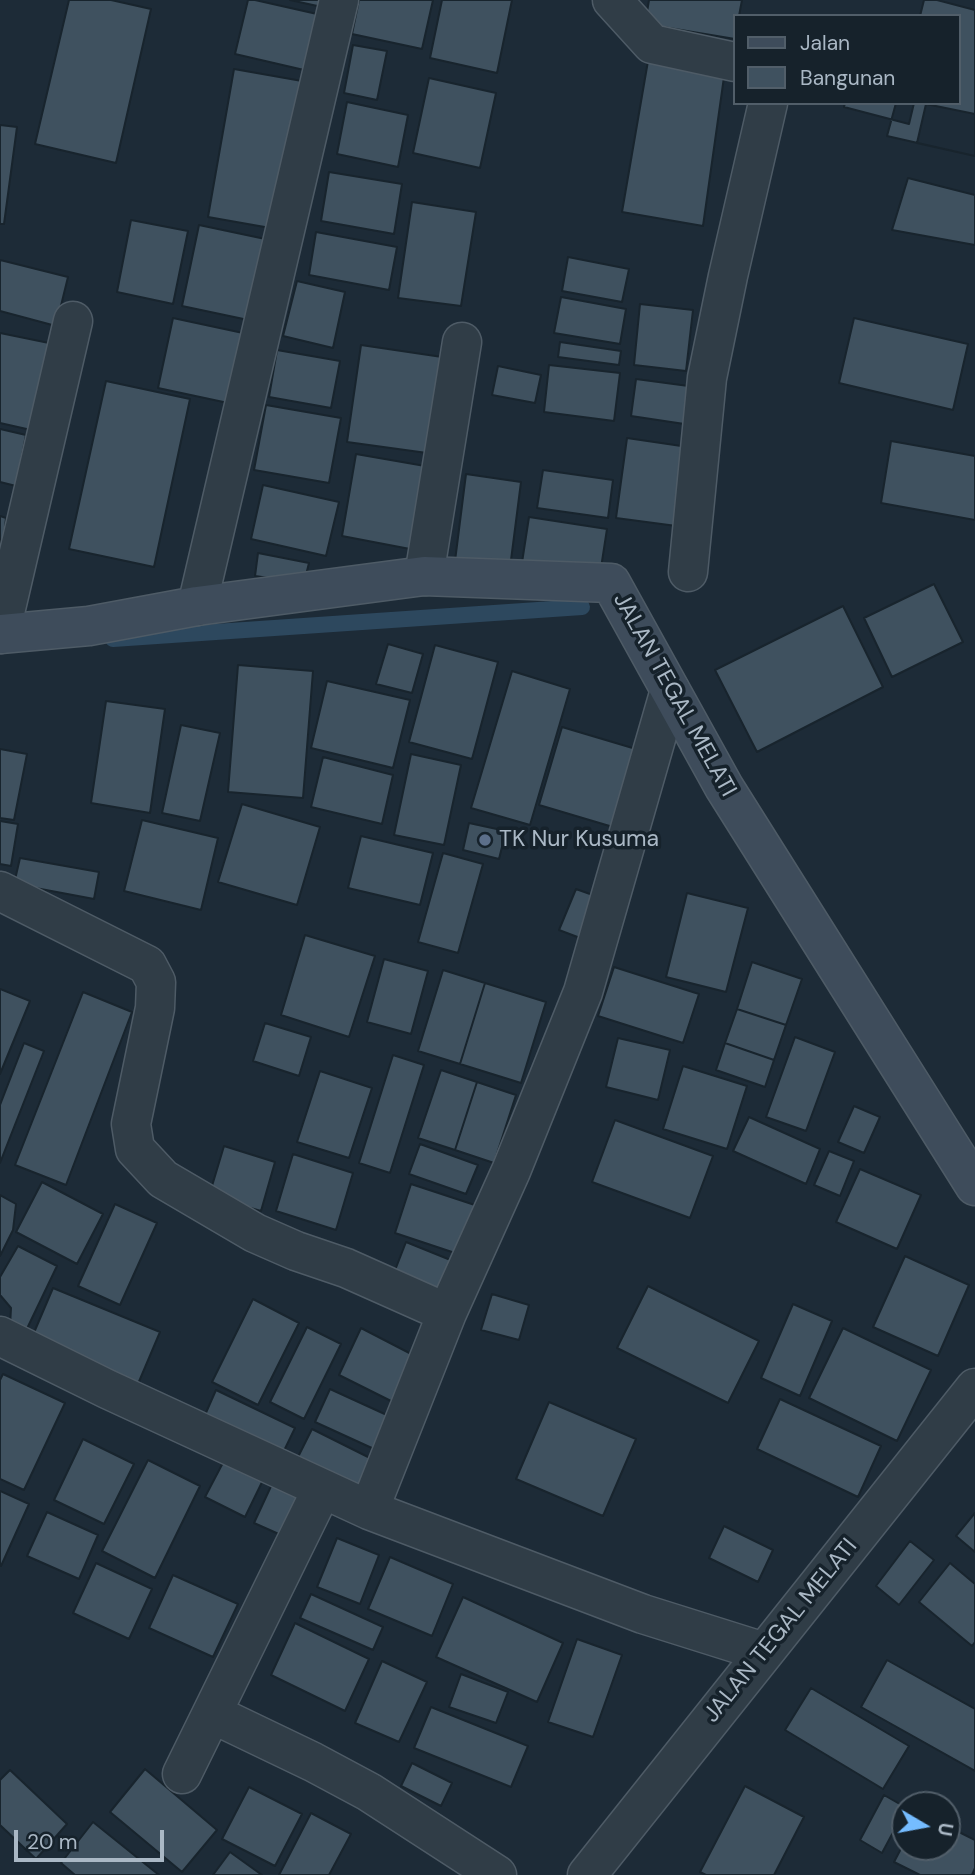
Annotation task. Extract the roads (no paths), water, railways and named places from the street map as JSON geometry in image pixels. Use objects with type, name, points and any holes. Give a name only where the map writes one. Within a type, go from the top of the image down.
[{"type":"street","points":[[197,606],[339,0]]},
{"type":"street","points":[[612,0],[652,44],[734,62]]},
{"type":"street","points":[[688,572],[707,378],[768,105]]},
{"type":"street","points":[[0,634],[73,321]]},
{"type":"street","points":[[424,576],[462,342]]},
{"type":"street","name":"JALAN TEGAL MELATI","points":[[0,634],[89,626],[197,606],[424,576],[611,583],[724,787],[975,1186]]},
{"type":"street","points":[[369,1510],[447,1313],[511,1171],[583,992],[670,690]]},
{"type":"street","points":[[0,891],[147,965],[156,982],[155,1008],[131,1124],[135,1149],[163,1179],[255,1233],[346,1268],[447,1313]]},
{"type":"street","points":[[0,1336],[369,1510],[642,1614],[764,1652]]},
{"type":"street","name":"JALAN TEGAL MELATI","points":[[587,1875],[975,1388]]},
{"type":"street","points":[[182,1774],[322,1489]]},
{"type":"street","points":[[213,1714],[369,1792],[497,1875]]},
{"type":"waterway","points":[[113,639],[582,607]]},
{"type":"place","name":"TK Nur Kusuma","points":[[485,840]]}]
